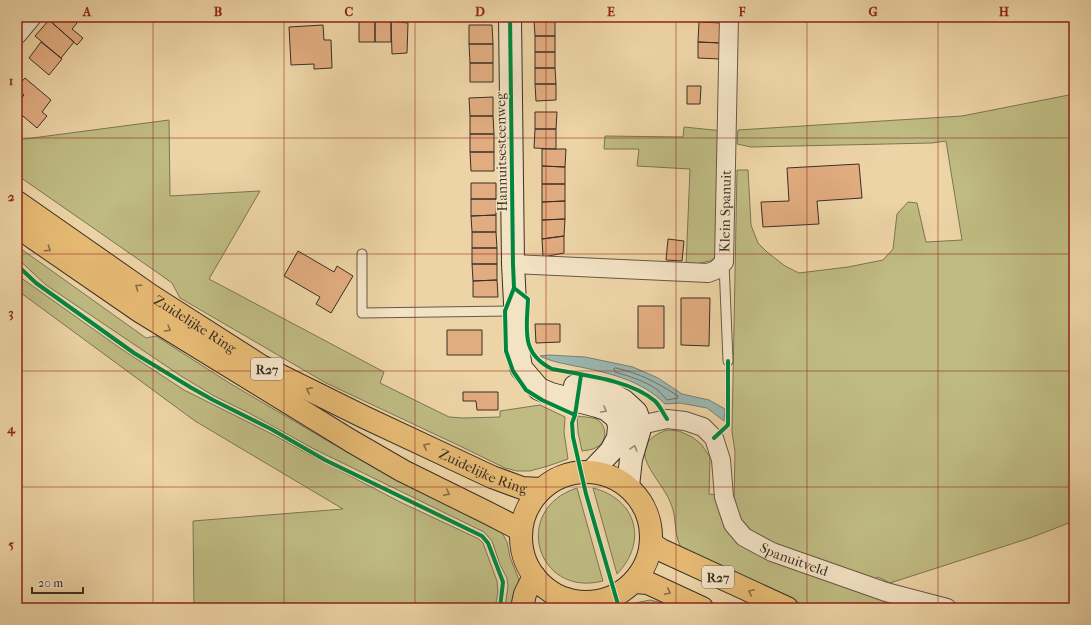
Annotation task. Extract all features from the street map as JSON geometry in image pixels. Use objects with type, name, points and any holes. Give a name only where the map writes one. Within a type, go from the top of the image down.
[{"type":"main road","name":"Zuidelijke Ring","points":[[17,202],[150,295],[261,366],[364,417],[492,477],[522,488],[540,489]]},
{"type":"main road","name":"Zuidelijke Ring","points":[[17,226],[35,240],[141,312],[403,471],[521,530]]},
{"type":"main road","name":"Zuidelijke Ring","points":[[574,472],[592,472],[611,476],[628,486],[640,499],[648,514],[652,544],[645,566],[634,582],[622,592],[595,602],[561,604],[534,576],[526,562],[521,547],[521,530],[524,515],[531,501],[540,489],[556,478],[574,472]]},
{"type":"main road","name":"R27","points":[[652,544],[687,563],[786,608]]},
{"type":"main road","points":[[522,608],[525,594],[534,576]]},
{"type":"main road","name":"R27","points":[[634,582],[648,583],[702,608]]},
{"type":"street","points":[[17,35],[32,17]]},
{"type":"street","name":"Hannuitsesteenweg","points":[[510,17],[513,264],[517,342],[521,368],[539,389],[606,410],[617,418],[619,426]]},
{"type":"street","name":"Klein Spanuit","points":[[513,264],[708,273],[716,270],[724,262],[729,17]]},
{"type":"street","name":"Hannuitsesteenweg","points":[[517,342],[528,363],[543,378],[553,382],[612,394],[624,401],[636,412],[641,425]]},
{"type":"street","name":"Spanuitveld","points":[[619,426],[641,425],[667,419],[685,421],[703,427],[714,438],[722,460],[724,497],[733,524],[744,537],[779,555],[886,592],[947,608]]},
{"type":"street","points":[[628,486],[631,459],[641,425]]},
{"type":"street","points":[[592,472],[611,451],[618,438],[619,426]]},
{"type":"lane","points":[[362,254],[362,313],[515,311]]},
{"type":"lane","points":[[724,262],[728,361]]},
{"type":"shaded area","points":[[1074,94],[1074,521],[1030,538],[890,583],[878,577],[872,580],[757,537],[741,519],[734,504],[735,452],[732,432],[737,170],[748,170],[751,225],[758,243],[785,266],[799,273],[848,267],[883,260],[893,249],[897,214],[908,202],[917,203],[926,242],[962,240],[946,141],[932,143],[751,147],[737,144],[738,130],[962,116]]},
{"type":"shaded area","points":[[169,120],[170,196],[260,191],[209,279],[384,372],[380,383],[449,417],[500,417],[500,411],[540,405],[565,417],[564,432],[568,459],[530,471],[517,471],[505,468],[326,383],[180,298],[172,283],[17,175],[17,140]]},
{"type":"shaded area","points":[[684,127],[723,131],[719,255],[710,261],[686,266],[690,169],[637,166],[639,149],[604,149],[605,136],[683,137]]},
{"type":"shaded area","points":[[17,246],[146,338],[156,336],[231,384],[333,444],[441,497],[501,531],[507,542],[510,557],[519,580],[513,608],[505,608],[508,586],[507,578],[500,565],[492,541],[484,532],[312,448],[249,413],[214,396],[181,376],[46,285],[17,258]]},
{"type":"shaded area","points":[[17,275],[120,348],[184,390],[274,435],[400,502],[479,539],[483,543],[497,581],[498,592],[495,608],[194,608],[193,521],[343,509],[195,421],[17,290]]},
{"type":"shaded area","points":[[577,416],[589,417],[600,421],[605,433],[601,444],[595,448],[582,451],[578,432]]},
{"type":"shaded area","points":[[667,430],[679,431],[692,437],[701,444],[710,457],[709,494],[717,495],[725,523],[923,608],[807,608],[684,552],[680,546],[676,534],[671,504],[647,463],[645,454],[646,445],[653,437]]},
{"type":"shaded area","points":[[577,488],[603,581],[580,583],[561,577],[548,565],[540,549],[539,531],[544,514],[556,499]]},
{"type":"shaded area","points":[[593,488],[608,494],[620,502],[628,512],[633,523],[635,536],[633,549],[627,562],[617,574]]},
{"type":"shaded area","points":[[650,600],[679,608],[628,608],[629,605]]},
{"type":"water","points":[[540,356],[585,357],[633,367],[658,378],[682,394],[709,400],[725,409],[724,421],[707,408],[680,403],[665,404],[646,389],[623,378],[549,360]]},
{"type":"building","points":[[52,17],[71,17],[77,23],[72,29],[83,38],[77,45],[49,20]]},
{"type":"building","points":[[534,17],[555,17],[555,20],[534,20]]},
{"type":"building","points":[[708,17],[716,17],[716,22],[708,21]]},
{"type":"building","points":[[49,20],[74,42],[61,58],[35,36]]},
{"type":"building","points":[[534,20],[555,20],[555,36],[535,36]]},
{"type":"building","points":[[359,21],[375,21],[375,42],[359,42]]},
{"type":"building","points":[[375,21],[391,21],[391,42],[375,42]]},
{"type":"building","points":[[391,21],[408,23],[407,53],[392,54]]},
{"type":"building","points":[[699,22],[722,23],[722,43],[698,42]]},
{"type":"building","points":[[323,25],[324,40],[331,40],[332,68],[314,69],[314,64],[291,65],[289,27]]},
{"type":"building","points":[[469,25],[492,25],[493,44],[469,44]]},
{"type":"building","points":[[535,36],[555,36],[555,52],[535,52]]},
{"type":"building","points":[[41,42],[62,59],[49,75],[29,58]]},
{"type":"building","points":[[698,42],[722,43],[721,59],[698,58]]},
{"type":"building","points":[[469,44],[493,44],[493,63],[470,63]]},
{"type":"building","points":[[535,52],[555,52],[555,68],[535,68]]},
{"type":"building","points":[[470,63],[493,63],[493,82],[470,82]]},
{"type":"building","points":[[535,68],[555,68],[556,84],[535,84]]},
{"type":"building","points":[[25,78],[51,100],[42,112],[47,116],[37,128],[17,111],[17,104],[24,95],[17,89],[17,87]]},
{"type":"building","points":[[535,84],[556,84],[556,100],[536,101]]},
{"type":"building","points":[[687,86],[701,86],[700,104],[687,104]]},
{"type":"building","points":[[493,97],[493,116],[470,116],[469,98]]},
{"type":"building","points":[[535,112],[557,112],[556,129],[535,129]]},
{"type":"building","points":[[470,116],[493,116],[494,134],[470,134]]},
{"type":"building","points":[[535,129],[556,129],[556,149],[534,148]]},
{"type":"building","points":[[470,134],[494,134],[494,152],[470,152]]},
{"type":"building","points":[[542,149],[566,149],[565,167],[542,166]]},
{"type":"building","points":[[470,152],[494,152],[494,171],[471,171]]},
{"type":"building","points":[[859,164],[862,198],[817,201],[819,224],[763,227],[761,202],[789,201],[787,168]]},
{"type":"building","points":[[542,166],[565,167],[565,184],[542,184]]},
{"type":"building","points":[[471,183],[496,183],[496,199],[471,199]]},
{"type":"building","points":[[542,184],[565,184],[565,201],[542,202]]},
{"type":"building","points":[[471,199],[496,199],[496,215],[471,216]]},
{"type":"building","points":[[565,201],[565,219],[542,220],[542,202]]},
{"type":"building","points":[[496,215],[496,232],[472,232],[471,216]]},
{"type":"building","points":[[565,219],[564,236],[542,239],[542,220]]},
{"type":"building","points":[[472,232],[496,232],[497,248],[472,248]]},
{"type":"building","points":[[564,236],[564,253],[543,257],[542,239]]},
{"type":"building","points":[[668,239],[684,241],[682,261],[666,260]]},
{"type":"building","points":[[472,248],[497,248],[497,264],[472,264]]},
{"type":"building","points":[[298,251],[334,272],[337,266],[353,276],[331,313],[316,304],[320,297],[284,276]]},
{"type":"building","points":[[472,264],[497,264],[497,280],[473,281]]},
{"type":"building","points":[[497,280],[498,297],[473,297],[473,281]]},
{"type":"building","points":[[681,298],[710,298],[709,346],[681,345]]},
{"type":"building","points":[[638,306],[664,306],[664,348],[638,348]]},
{"type":"building","points":[[535,324],[560,324],[560,342],[536,343]]},
{"type":"building","points":[[447,330],[482,330],[482,355],[447,355]]},
{"type":"building","points":[[463,392],[498,392],[498,410],[477,410],[476,401],[463,401]]},
{"type":"cycle path","points":[[510,17],[514,288],[505,311],[506,351],[513,371],[526,390],[542,400],[575,415]]},
{"type":"cycle path","points":[[17,265],[36,283],[134,353],[190,387],[271,429],[325,460],[482,536],[488,543],[503,582],[500,608]]},
{"type":"cycle path","points":[[514,288],[528,299],[528,339],[530,348],[542,363],[552,369],[606,379],[633,388],[655,401],[667,419]]},
{"type":"cycle path","points":[[714,438],[728,425],[728,361]]},
{"type":"cycle path","points":[[581,375],[575,415],[572,423],[573,437],[586,494],[619,608]]}]
